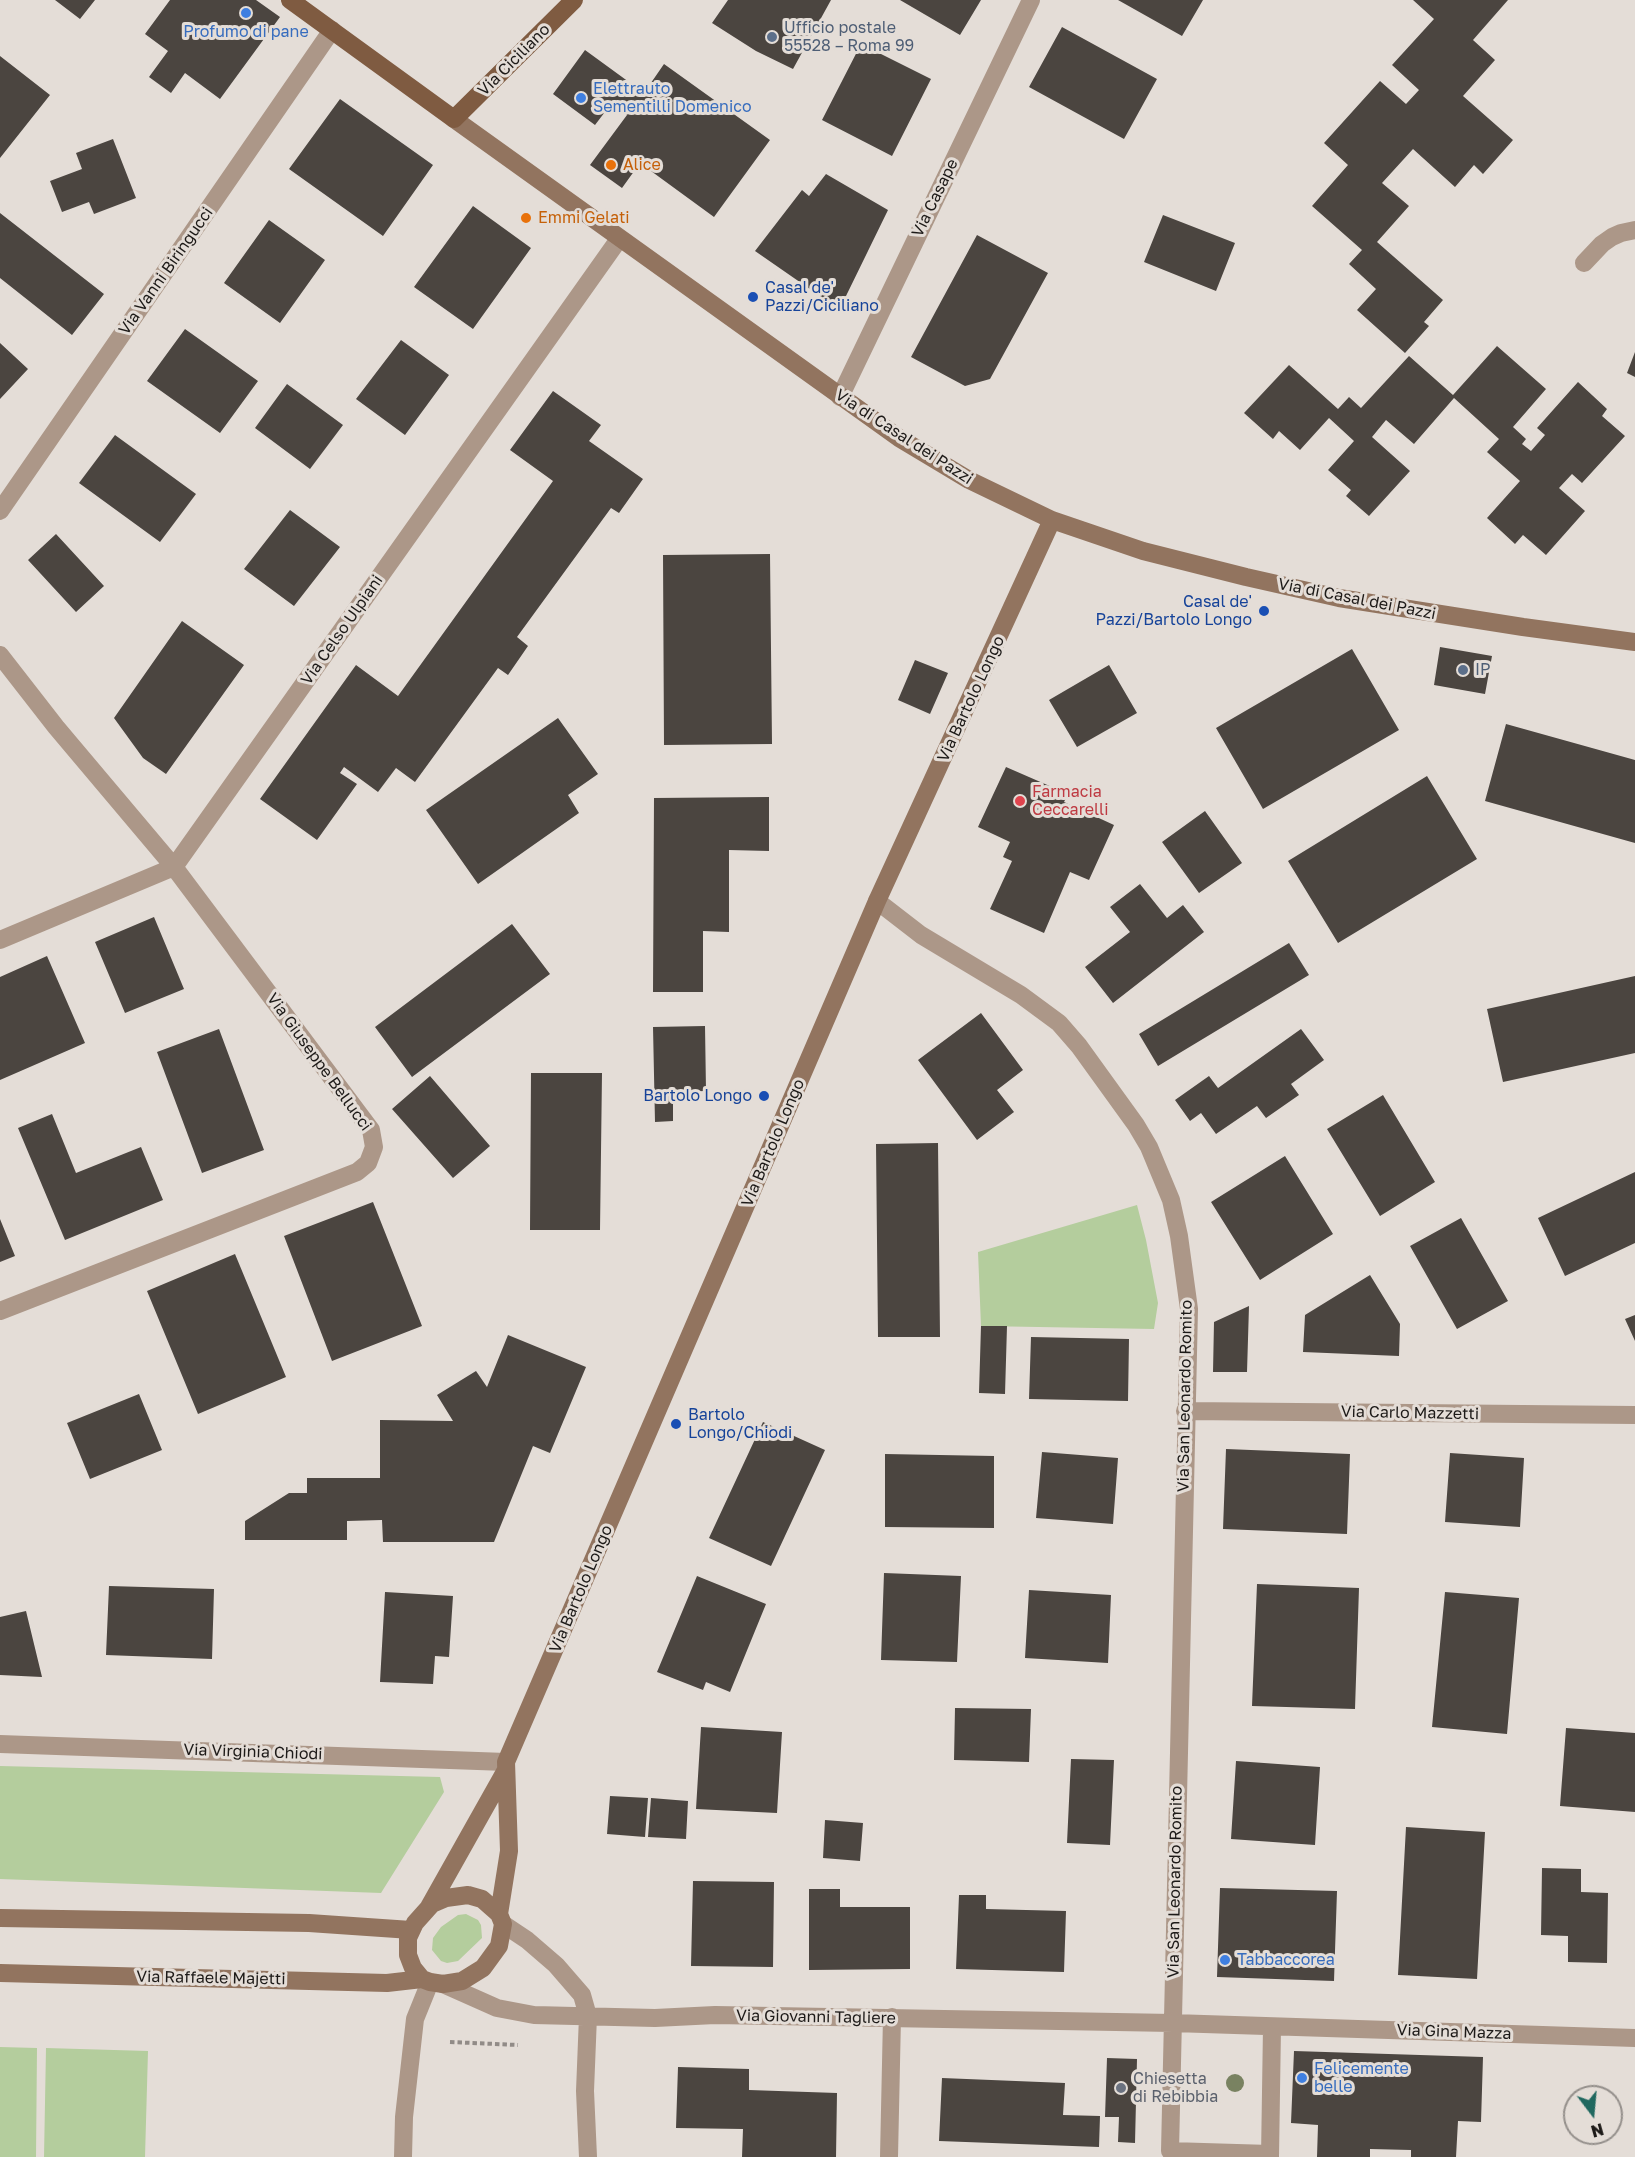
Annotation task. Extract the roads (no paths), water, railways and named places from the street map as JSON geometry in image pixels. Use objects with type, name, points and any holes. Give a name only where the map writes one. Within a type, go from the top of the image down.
[{"type":"main road","points":[[290,0],[454,119]]},
{"type":"main road","name":"Via Ciciliano","points":[[454,119],[574,0]]},
{"type":"street","name":"Via Casape","points":[[840,397],[1031,0]]},
{"type":"street","name":"Via Vanni Biringucci","points":[[0,511],[332,30]]},
{"type":"street","name":"Via di Casal dei Pazzi","points":[[454,119],[840,397],[939,464],[1052,520],[1143,551],[1339,598],[1511,626],[1635,642]]},
{"type":"street","points":[[1584,263],[1612,237],[1635,230]]},
{"type":"street","name":"Via Celso Ulpiani","points":[[174,867],[619,239]]},
{"type":"street","name":"Via Bartolo Longo","points":[[428,1908],[506,1766],[878,901],[1052,520]]},
{"type":"street","name":"Via Giuseppe Bellucci","points":[[0,655],[56,727],[174,867],[371,1130],[374,1147],[368,1163],[357,1172],[0,1311]]},
{"type":"street","points":[[0,940],[174,867]]},
{"type":"street","name":"Via San Leonardo Romito","points":[[878,901],[921,934],[1021,995],[1059,1023],[1098,1071],[1149,1147],[1171,1200],[1179,1236],[1189,1309],[1170,2151],[1270,2156]]},
{"type":"street","name":"Via Carlo Mazzetti","points":[[1185,1411],[1635,1415]]},
{"type":"street","name":"Via Virginia Chiodi","points":[[0,1744],[506,1766]]},
{"type":"street","points":[[432,1982],[462,1981],[483,1968],[500,1946],[508,1851],[506,1766]]},
{"type":"street","points":[[588,2016],[534,2015],[496,2008],[432,1982],[413,1968],[408,1954],[408,1938],[411,1930],[428,1908],[446,1898],[468,1895],[482,1899],[501,1919],[569,1979],[582,1995],[588,2016],[585,2091],[588,2157]]},
{"type":"street","points":[[0,1918],[309,1923],[411,1930]]},
{"type":"street","name":"Via Raffaele Majetti","points":[[0,1973],[387,1983],[432,1982]]},
{"type":"street","points":[[403,2157],[404,2117],[415,2019],[432,1982]]},
{"type":"street","name":"Via Giovanni Tagliere","points":[[588,2016],[892,2017],[1272,2027]]},
{"type":"street","points":[[889,2157],[892,2017]]},
{"type":"street","points":[[1270,2156],[1272,2027]]},
{"type":"street","name":"Via Gina Mazza","points":[[1272,2027],[1635,2037]]},
{"type":"place","name":"Profumo di pane","points":[[246,13]]},
{"type":"place","name":"Ufficio postale 55528 – Roma 99","points":[[772,37]]},
{"type":"place","name":"Elettrauto Sementilli Domenico","points":[[581,98]]},
{"type":"place","name":"Alice","points":[[611,165]]},
{"type":"place","name":"Emmi Gelati","points":[[526,218]]},
{"type":"place","name":"Casal de' Pazzi/Ciciliano","points":[[753,297]]},
{"type":"place","name":"Casal de' Pazzi/Bartolo Longo","points":[[1264,611]]},
{"type":"place","name":"IP","points":[[1463,670]]},
{"type":"place","name":"Farmacia Ceccarelli","points":[[1020,801]]},
{"type":"place","name":"Bartolo Longo","points":[[764,1096]]},
{"type":"place","name":"Bartolo Longo/Chiodi","points":[[676,1424]]},
{"type":"place","name":"Tabbaccorea","points":[[1225,1960]]},
{"type":"place","name":"Felicemente belle","points":[[1302,2078]]},
{"type":"place","name":"Chiesetta di Rebibbia","points":[[1121,2088]]}]
